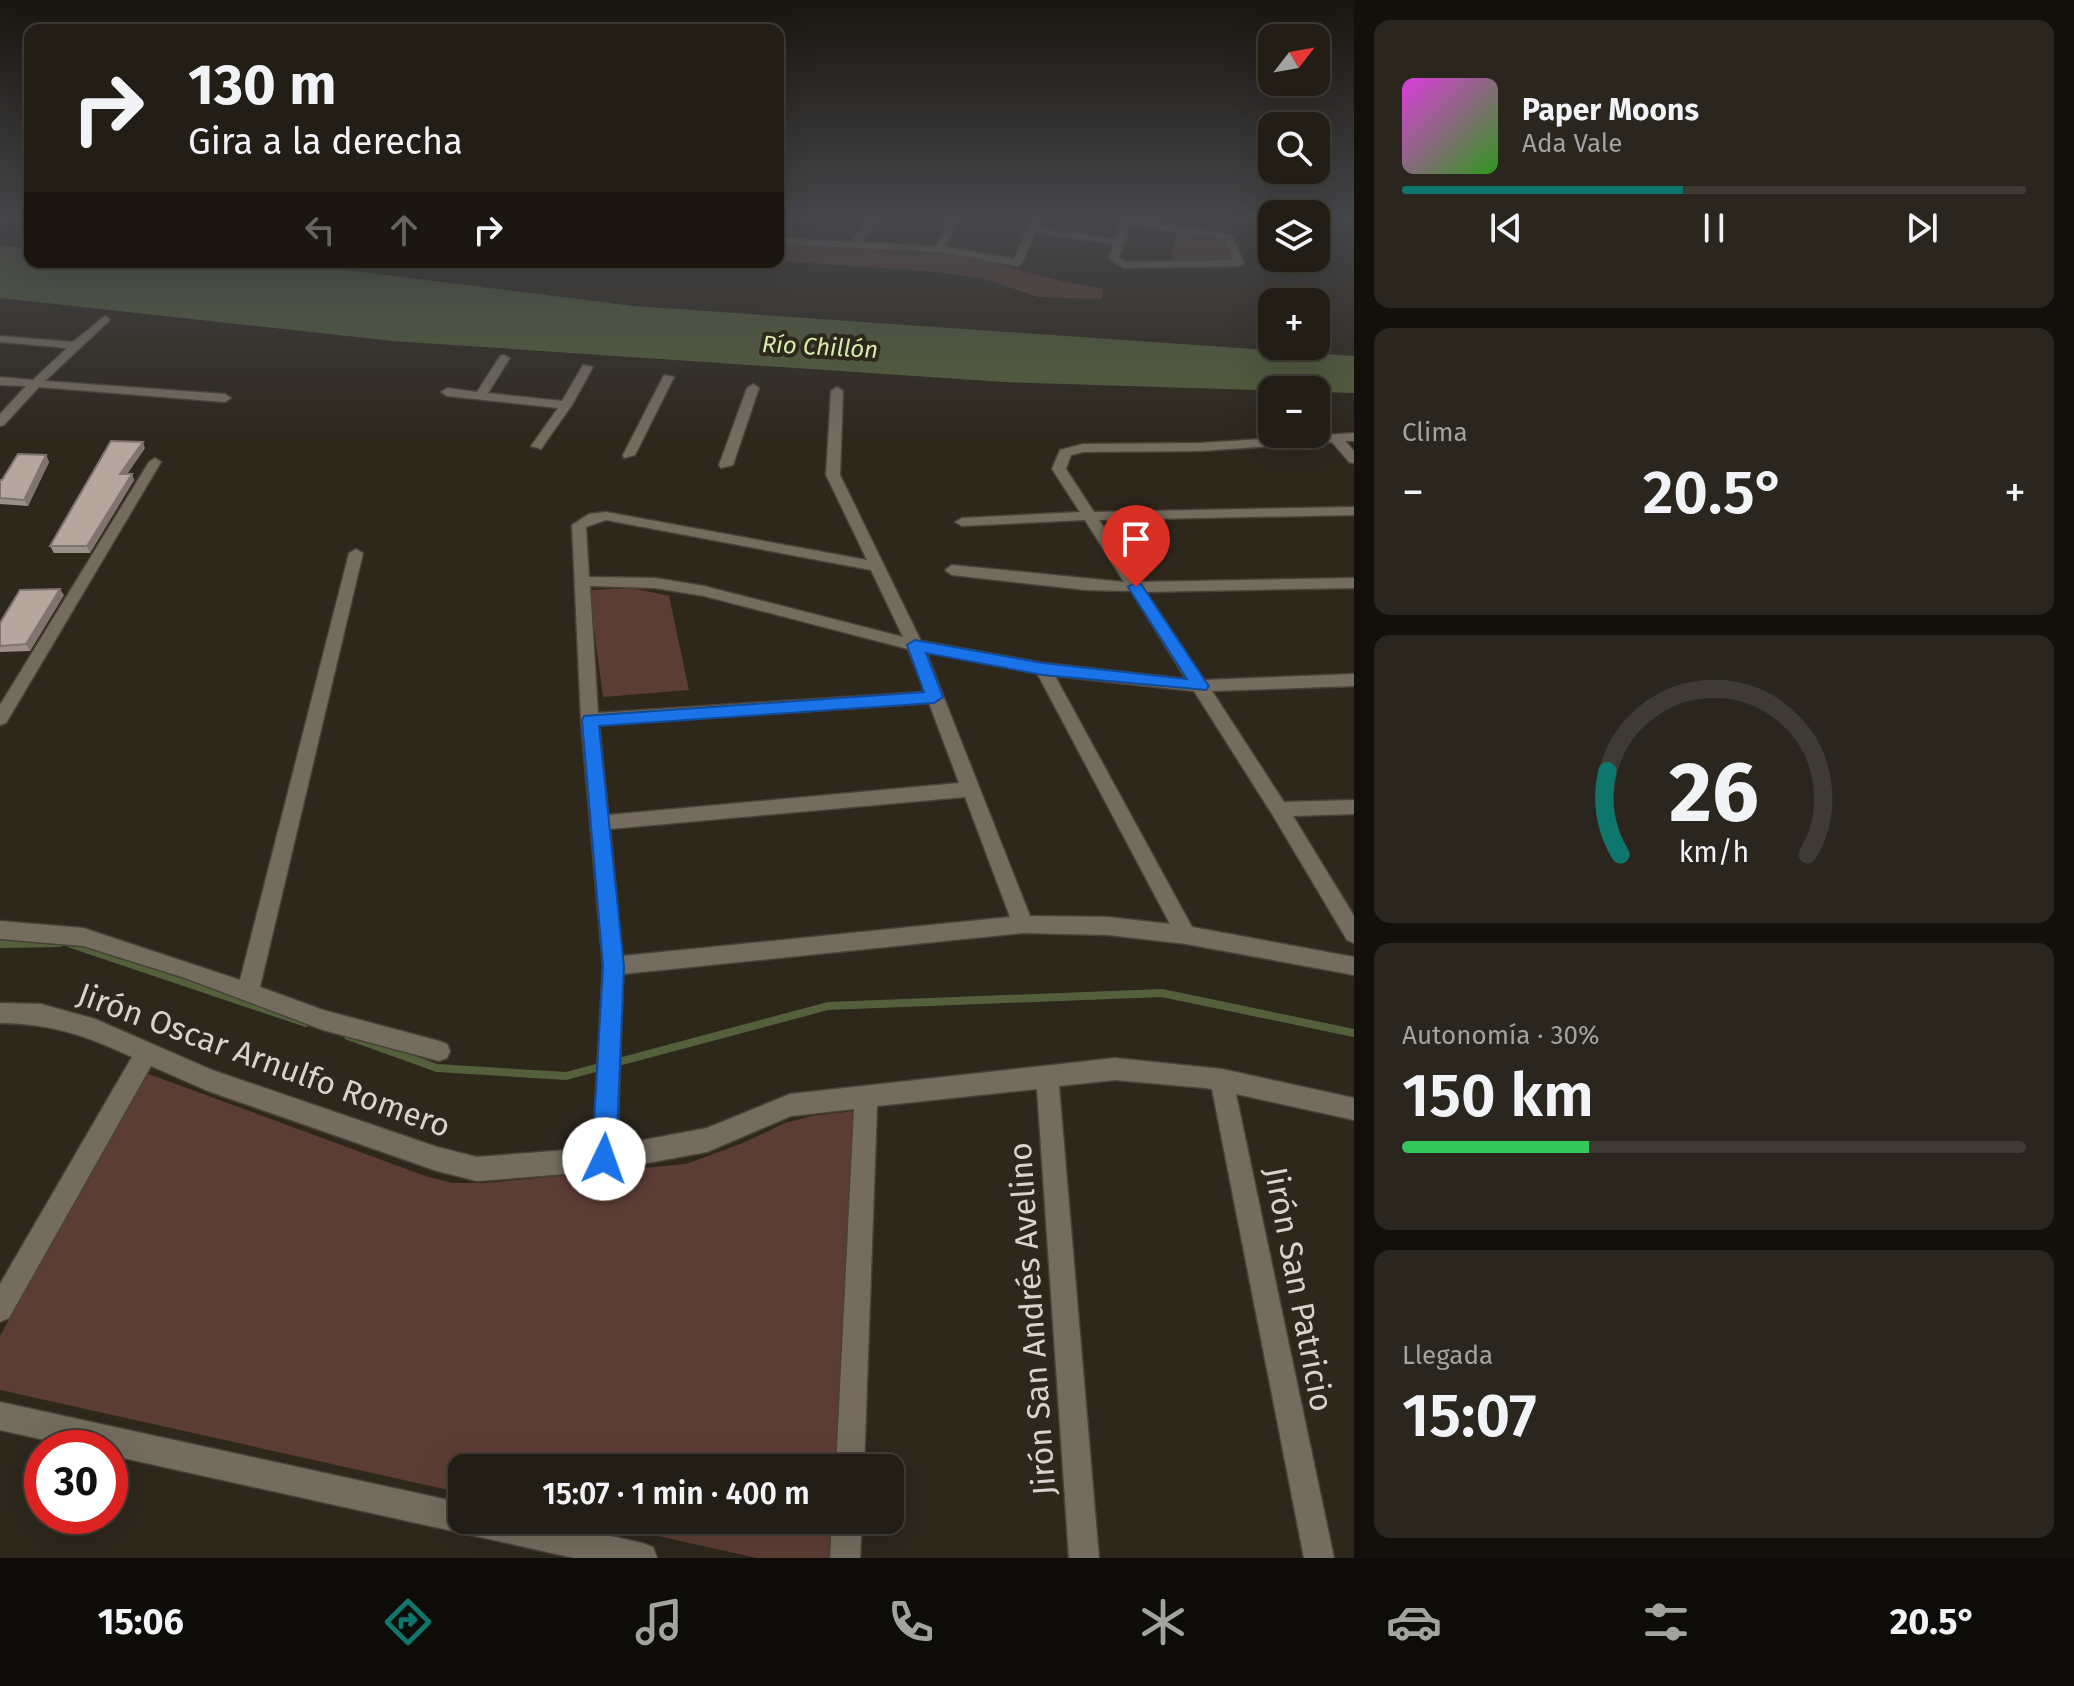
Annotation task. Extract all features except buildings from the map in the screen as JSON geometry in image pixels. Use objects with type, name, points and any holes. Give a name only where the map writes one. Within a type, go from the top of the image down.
[{"type":"street","points":[[0,422],[105,319]]},
{"type":"street","points":[[0,339],[76,346]]},
{"type":"street","points":[[480,396],[504,358]]},
{"type":"street","points":[[537,446],[566,405],[587,367]]},
{"type":"street","points":[[629,455],[668,377]]},
{"type":"street","points":[[0,381],[225,398]]},
{"type":"street","points":[[726,465],[753,388]]},
{"type":"street","points":[[837,391],[833,475],[915,645],[1023,924]]},
{"type":"street","points":[[447,392],[566,405]]},
{"type":"street","points":[[1354,437],[1201,447],[1083,448],[1065,453],[1059,469],[1279,809],[1354,934]]},
{"type":"street","points":[[1335,438],[1354,459]]},
{"type":"street","points":[[0,719],[155,462]]},
{"type":"street","points":[[962,522],[1089,516],[1354,511]]},
{"type":"street","points":[[604,1159],[613,966],[590,720],[579,525],[594,517],[606,516],[875,566]]},
{"type":"street","points":[[248,992],[356,553]]},
{"type":"street","points":[[952,570],[1086,585],[1136,587],[1354,583]]},
{"type":"street","points":[[581,581],[655,583],[704,591],[915,645],[1043,669],[1200,686],[1354,680]]},
{"type":"street","points":[[1043,669],[1186,935]]},
{"type":"street","points":[[590,720],[934,697]]},
{"type":"street","points":[[599,823],[971,789]]},
{"type":"street","points":[[1279,809],[1354,807]]},
{"type":"street","points":[[613,966],[1023,924],[1108,926],[1186,935],[1354,966]]},
{"type":"street","points":[[0,930],[83,937],[186,969],[323,1020],[439,1051]]},
{"type":"street","name":"Jirón Oscar Arnulfo Romero","points":[[0,1013],[56,1016],[95,1029],[208,1080],[437,1159],[477,1169],[604,1159],[707,1140],[790,1105],[1115,1069],[1155,1069],[1222,1080],[1354,1109]]},
{"type":"street","points":[[0,1309],[147,1052]]},
{"type":"street","name":"Jirón San Andrés Avelino","points":[[1047,1075],[1084,1558]]},
{"type":"street","name":"Jirón San Patricio","points":[[1222,1080],[1319,1558]]},
{"type":"street","points":[[851,1454],[866,1095]]},
{"type":"street","points":[[0,1416],[448,1515]]},
{"type":"street","points":[[533,1534],[642,1558]]},
{"type":"street","points":[[845,1558],[846,1534]]},
{"type":"shaded area","points":[[1019,291],[1103,291],[1101,299],[1038,297]]},
{"type":"shaded area","points":[[632,588],[669,596],[689,690],[603,697],[589,590]]},
{"type":"shaded area","points":[[146,1073],[425,1176],[452,1183],[485,1183],[686,1164],[743,1143],[785,1123],[853,1111],[837,1454],[448,1454],[448,1490],[0,1390],[0,1336]]},
{"type":"shaded area","points":[[649,1534],[833,1534],[832,1558],[757,1558]]},
{"type":"water","name":"Río Chillón","points":[[0,291],[511,291],[634,306],[1258,349],[1258,360],[1330,360],[1330,354],[1354,356],[1354,393],[1330,392],[1330,376],[1258,376],[1258,390],[1004,382],[393,341],[0,298]]},
{"type":"waterway","points":[[0,944],[59,943]]},
{"type":"waterway","points":[[71,944],[306,1023]]},
{"type":"waterway","points":[[348,1036],[437,1068],[566,1076],[828,1006],[1162,993],[1354,1033]]},
{"type":"route","points":[[604,1159],[613,966],[590,720],[934,697],[915,645],[1043,669],[1200,686],[1136,587]]}]
